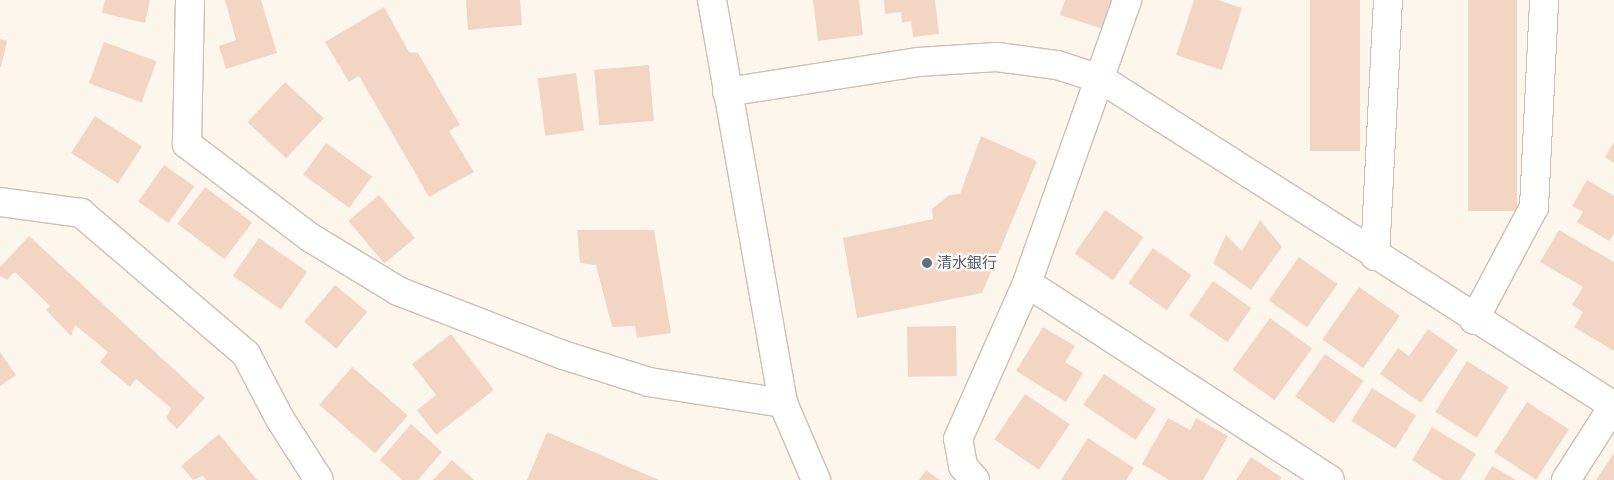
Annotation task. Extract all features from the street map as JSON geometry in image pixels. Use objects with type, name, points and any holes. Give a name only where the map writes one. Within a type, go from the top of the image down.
[{"type":"street","points":[[190,0],[187,144],[311,238],[398,290],[563,354],[650,382],[783,403]]},
{"type":"street","points":[[712,0],[783,403],[816,480]]},
{"type":"street","points":[[975,480],[963,466],[958,439],[1027,283],[1102,79],[1127,0]]},
{"type":"street","points":[[1375,256],[1388,0]]},
{"type":"street","points":[[1474,320],[1534,207],[1544,0]]},
{"type":"street","points":[[727,92],[918,62],[997,57],[1057,65],[1102,79],[1474,320],[1614,406],[1566,480]]},
{"type":"street","points":[[0,202],[81,213],[246,354],[280,419],[319,480]]},
{"type":"street","points":[[1027,283],[1330,480]]},
{"type":"building","points":[[105,0],[150,0],[145,23],[102,13]]},
{"type":"building","points":[[225,0],[261,0],[277,53],[226,69],[219,46],[236,40]]},
{"type":"building","points":[[466,0],[520,0],[522,25],[468,30]]},
{"type":"building","points":[[813,0],[859,0],[863,35],[818,41]]},
{"type":"building","points":[[884,0],[935,0],[939,34],[913,37],[911,21],[902,23],[901,12],[885,14]]},
{"type":"building","points":[[1065,0],[1113,0],[1103,29],[1060,15]]},
{"type":"building","points":[[1194,0],[1218,0],[1242,8],[1222,70],[1176,55]]},
{"type":"building","points":[[1310,0],[1360,0],[1360,151],[1310,151]]},
{"type":"building","points":[[1468,0],[1517,0],[1517,211],[1468,211]]},
{"type":"building","points":[[384,7],[409,52],[418,53],[460,125],[449,131],[474,172],[429,197],[359,76],[349,82],[325,42]]},
{"type":"building","points":[[0,39],[7,41],[1,67],[0,67]]},
{"type":"building","points":[[104,42],[157,61],[142,102],[89,83]]},
{"type":"building","points":[[649,65],[654,121],[599,126],[594,70]]},
{"type":"building","points":[[576,73],[584,130],[545,136],[537,78]]},
{"type":"building","points":[[285,82],[324,118],[286,158],[247,122]]},
{"type":"building","points":[[95,116],[142,146],[118,183],[71,153]]},
{"type":"building","points":[[981,136],[1037,161],[982,293],[857,318],[843,238],[933,219],[932,209],[949,195],[960,194]]},
{"type":"building","points":[[1614,142],[1614,163],[1605,157]]},
{"type":"building","points":[[326,143],[372,177],[349,208],[303,175]]},
{"type":"building","points":[[164,165],[194,186],[168,223],[138,202]]},
{"type":"building","points":[[1587,180],[1614,196],[1614,234],[1609,241],[1577,222],[1583,212],[1572,206]]},
{"type":"building","points":[[205,187],[252,223],[224,259],[177,224]]},
{"type":"building","points":[[379,195],[415,238],[384,264],[348,221]]},
{"type":"building","points":[[1105,210],[1144,237],[1113,280],[1075,253]]},
{"type":"building","points":[[1260,220],[1282,247],[1251,290],[1213,263],[1226,235],[1242,251]]},
{"type":"building","points":[[577,230],[654,230],[671,333],[637,338],[635,326],[612,327],[596,265],[580,263]]},
{"type":"building","points":[[1559,230],[1614,262],[1614,351],[1574,327],[1583,312],[1572,305],[1583,287],[1540,262]]},
{"type":"building","points":[[29,236],[205,398],[177,429],[166,418],[171,408],[136,379],[130,387],[100,362],[108,352],[75,325],[71,336],[46,310],[50,306],[15,272],[7,280],[0,276],[0,267]]},
{"type":"building","points":[[259,238],[307,272],[281,310],[233,276]]},
{"type":"building","points":[[1153,248],[1192,275],[1167,310],[1128,283]]},
{"type":"building","points":[[1299,257],[1338,284],[1307,327],[1269,300]]},
{"type":"building","points":[[1213,281],[1252,308],[1227,342],[1189,315]]},
{"type":"building","points":[[335,285],[367,312],[336,349],[304,322]]},
{"type":"building","points":[[1359,287],[1400,316],[1363,368],[1322,339]]},
{"type":"building","points":[[1270,318],[1312,349],[1274,400],[1232,370]]},
{"type":"building","points":[[956,326],[957,376],[908,377],[907,327]]},
{"type":"building","points":[[1043,327],[1075,346],[1065,362],[1083,373],[1066,402],[1016,371]]},
{"type":"building","points":[[1428,329],[1458,350],[1421,403],[1380,374],[1398,348],[1409,356]]},
{"type":"building","points":[[451,334],[494,390],[436,435],[417,410],[436,395],[412,364]]},
{"type":"building","points":[[0,352],[16,375],[0,386]]},
{"type":"building","points":[[1325,354],[1364,381],[1334,424],[1295,397]]},
{"type":"building","points":[[1467,361],[1509,387],[1477,438],[1435,412]]},
{"type":"building","points":[[352,367],[408,416],[375,453],[319,405]]},
{"type":"building","points":[[1104,374],[1156,409],[1136,440],[1083,405]]},
{"type":"building","points":[[1372,388],[1416,416],[1395,449],[1351,421]]},
{"type":"building","points":[[1025,394],[1070,424],[1039,470],[994,440]]},
{"type":"building","points":[[1527,402],[1569,429],[1536,480],[1494,452]]},
{"type":"building","points":[[1168,418],[1190,430],[1196,418],[1228,436],[1203,480],[1169,480],[1142,464]]},
{"type":"building","points":[[411,424],[442,452],[418,480],[402,480],[380,460]]},
{"type":"building","points":[[1432,427],[1476,454],[1460,480],[1443,480],[1412,460]]},
{"type":"building","points":[[547,432],[659,480],[527,480]]},
{"type":"building","points":[[219,434],[257,480],[206,480],[203,476],[193,480],[181,466]]},
{"type":"building","points":[[1088,438],[1134,468],[1126,480],[1061,480]]},
{"type":"building","points":[[1614,453],[1614,480],[1596,480]]},
{"type":"building","points":[[1251,457],[1281,477],[1280,480],[1236,480]]},
{"type":"building","points":[[452,460],[474,480],[433,480]]},
{"type":"building","points":[[1492,466],[1516,480],[1484,480]]},
{"type":"building","points":[[926,470],[940,480],[919,480]]},
{"type":"place","name":"清水銀行","points":[[927,263]]}]
